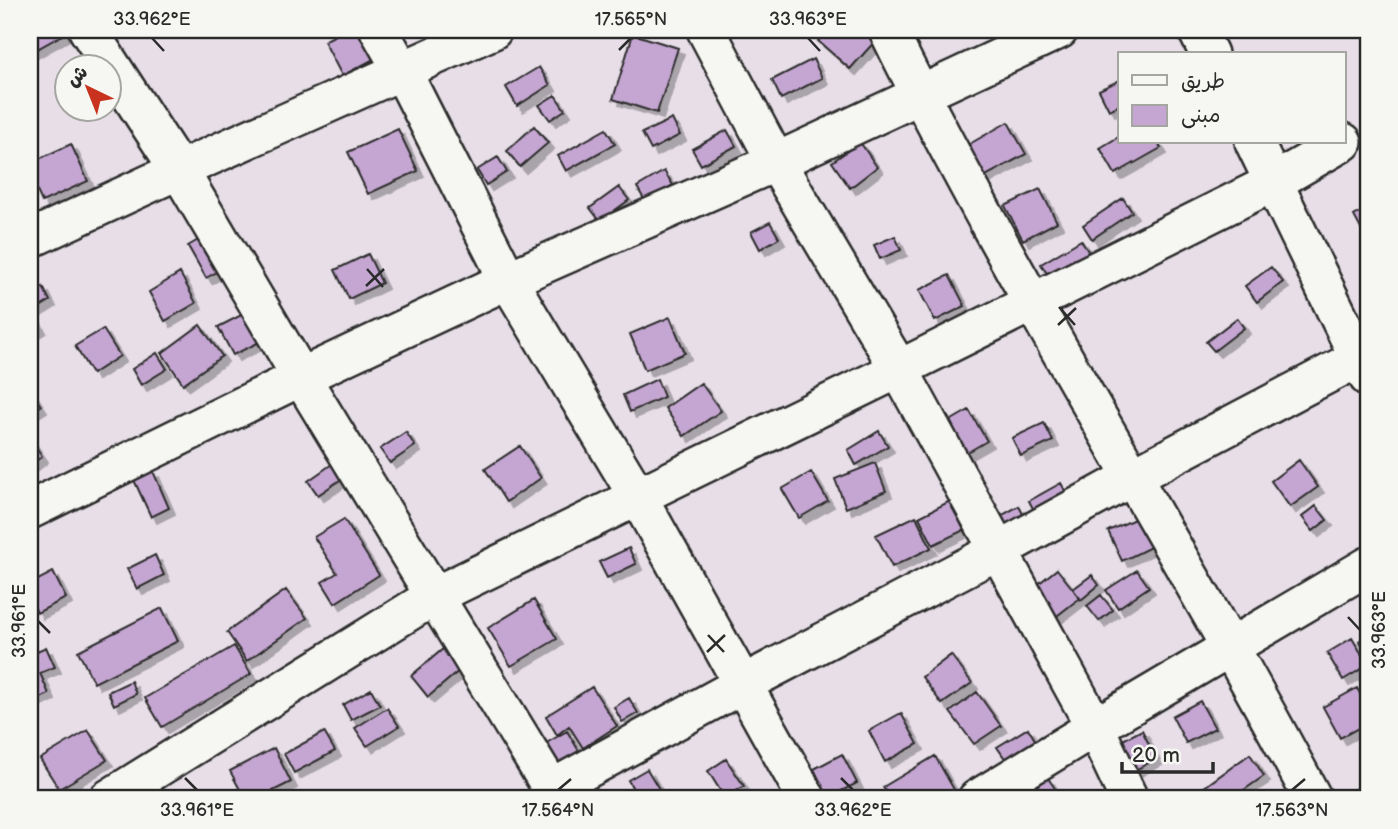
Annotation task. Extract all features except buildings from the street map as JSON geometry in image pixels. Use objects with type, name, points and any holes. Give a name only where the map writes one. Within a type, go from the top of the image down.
[{"type":"street","points":[[88,30],[179,170],[554,794],[743,684],[998,551],[1132,477],[1365,363],[1255,144]]},
{"type":"street","points":[[379,30],[508,280],[638,497],[807,799]]},
{"type":"street","points":[[30,239],[493,30]]},
{"type":"street","points":[[706,30],[776,162],[899,369],[1095,727],[1129,799]]},
{"type":"street","points":[[888,30],[919,95],[1032,303],[1231,647],[1312,799]]},
{"type":"street","points":[[30,510],[301,377],[508,280],[776,162],[1059,30]]},
{"type":"street","points":[[1197,30],[1208,52]]},
{"type":"street","points":[[1346,141],[1368,127]]},
{"type":"street","points":[[108,799],[434,596],[1275,182],[1341,144]]},
{"type":"street","points":[[977,799],[1368,566]]}]
